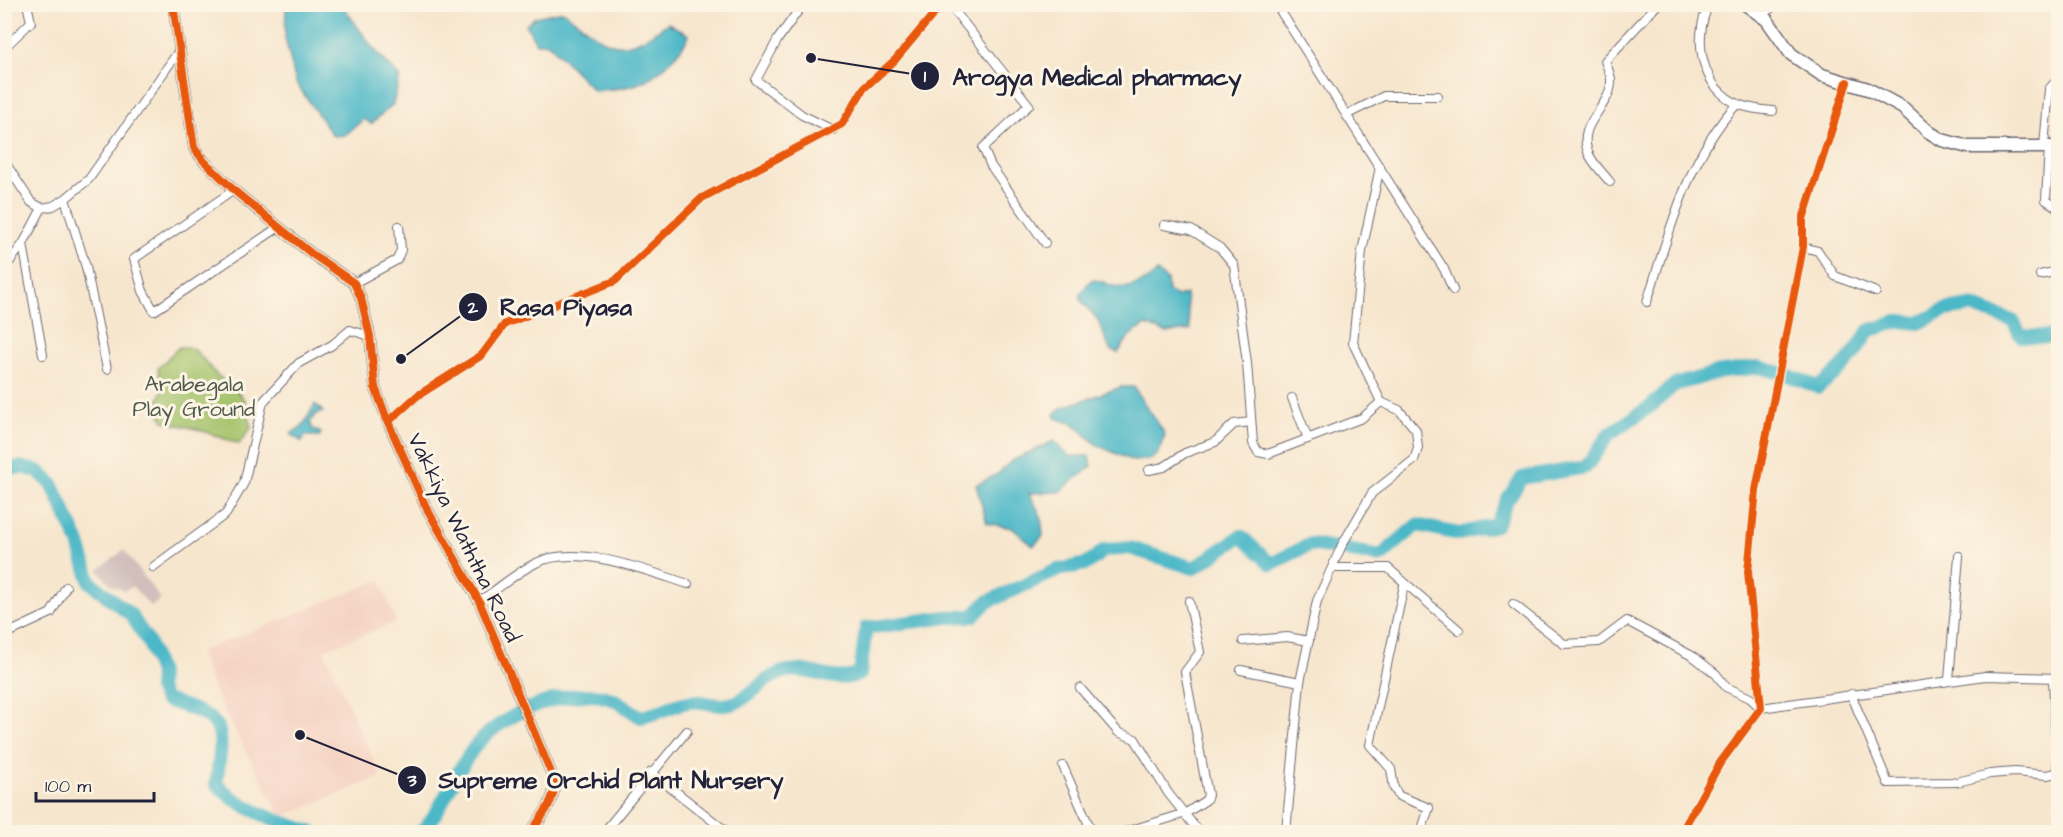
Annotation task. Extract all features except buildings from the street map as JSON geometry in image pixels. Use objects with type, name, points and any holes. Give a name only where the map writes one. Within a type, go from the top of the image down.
[{"type":"main road","points":[[1745,4],[1767,20],[1791,54],[1822,75],[1868,89],[1903,108],[1929,132],[1942,140],[1968,147],[2051,146]]},
{"type":"street","points":[[4,48],[31,22],[27,4]]},
{"type":"street","points":[[173,4],[178,52],[194,148],[204,161],[234,190],[279,227],[354,283],[397,260],[401,250],[399,226]]},
{"type":"street","points":[[803,4],[778,39],[756,80],[802,115],[833,130]]},
{"type":"street","points":[[388,422],[417,396],[482,355],[505,324],[615,281],[702,198],[842,124],[864,88],[895,60],[942,4]]},
{"type":"street","points":[[949,4],[1029,105],[983,148],[991,166],[1045,243]]},
{"type":"street","points":[[1276,4],[1444,269],[1453,290]]},
{"type":"street","points":[[1610,182],[1588,153],[1585,139],[1589,123],[1604,102],[1611,80],[1605,61],[1658,4]]},
{"type":"street","points":[[1709,4],[1700,34],[1703,60],[1712,84],[1737,104],[1773,111]]},
{"type":"street","points":[[1760,15],[1778,4]]},
{"type":"street","points":[[4,269],[23,244],[42,208],[65,199],[89,179],[178,52]]},
{"type":"street","points":[[2058,79],[2049,89],[2051,146],[2046,200],[2058,208]]},
{"type":"street","points":[[1684,832],[1686,824],[1720,764],[1761,708],[1748,573],[1756,490],[1803,247],[1803,219],[1846,82]]},
{"type":"street","points":[[1346,115],[1384,96],[1438,96]]},
{"type":"street","points":[[1647,302],[1680,198],[1724,118],[1737,104]]},
{"type":"street","points":[[4,161],[31,202],[42,208]]},
{"type":"street","points":[[1286,832],[1300,682],[1317,601],[1342,545],[1372,492],[1414,460],[1419,448],[1416,430],[1399,410],[1381,402],[1353,343],[1362,251],[1380,166]]},
{"type":"street","points":[[234,190],[134,259],[143,291],[154,311],[279,227]]},
{"type":"street","points":[[65,199],[86,267],[107,369]]},
{"type":"street","points":[[1164,225],[1191,230],[1220,248],[1234,265],[1247,363],[1251,422],[1258,452],[1268,454],[1362,418],[1381,402]]},
{"type":"street","points":[[23,244],[43,355]]},
{"type":"street","points":[[1803,247],[1818,251],[1835,276],[1876,292]]},
{"type":"street","points":[[2040,274],[2058,271]]},
{"type":"street","name":"Vakkiya Waththa Road","points":[[354,283],[361,298],[370,336],[375,387],[388,422],[426,507],[479,601],[555,782],[550,806],[531,832]]},
{"type":"street","points":[[153,567],[226,514],[244,483],[263,402],[282,380],[299,363],[332,345],[350,330],[370,336]]},
{"type":"street","points":[[1292,398],[1308,439]]},
{"type":"street","points":[[1149,470],[1164,467],[1185,453],[1215,442],[1234,424],[1251,422]]},
{"type":"street","points":[[1948,680],[1959,556]]},
{"type":"street","points":[[479,601],[510,578],[539,562],[557,558],[596,558],[618,561],[688,584]]},
{"type":"street","points":[[1333,568],[1388,568],[1404,585],[1459,630]]},
{"type":"street","points":[[1404,585],[1370,745],[1391,769],[1394,788],[1399,796],[1430,808],[1421,832]]},
{"type":"street","points":[[4,635],[51,613],[66,587]]},
{"type":"street","points":[[1125,832],[1186,813],[1206,800],[1208,795],[1185,672],[1200,652],[1189,601]]},
{"type":"street","points":[[1513,604],[1564,645],[1599,642],[1627,621],[1694,657],[1716,674],[1726,687],[1750,698],[1761,708]]},
{"type":"street","points":[[1243,641],[1287,637],[1309,641]]},
{"type":"street","points":[[1241,670],[1300,682]]},
{"type":"street","points":[[1761,708],[1851,694],[1948,680],[1985,676],[2056,679],[2058,774],[2015,772],[1990,774],[1957,782],[1888,783],[1851,694]]},
{"type":"street","points":[[1080,688],[1118,732],[1135,739],[1168,793],[1199,832]]},
{"type":"street","points":[[604,832],[687,731]]},
{"type":"street","points":[[1063,766],[1092,832]]},
{"type":"street","points":[[651,772],[727,832]]},
{"type":"shaded area","points":[[124,550],[161,599],[151,607],[132,586],[124,591],[111,585],[98,570]]},
{"type":"shaded area","points":[[380,580],[396,622],[324,650],[381,777],[281,817],[215,693],[199,652]]},
{"type":"green space","name":"Arabegala Play Ground","points":[[179,347],[193,348],[245,401],[251,428],[239,444],[200,430],[164,421],[156,408],[162,391],[158,368]]},
{"type":"water","points":[[286,5],[342,5],[372,47],[400,77],[393,104],[371,124],[364,119],[345,135],[333,136],[296,83],[285,38]]},
{"type":"water","points":[[563,11],[592,33],[613,44],[624,45],[636,42],[668,23],[689,35],[674,57],[645,81],[627,87],[594,91],[548,43],[536,43],[526,25],[535,17]]},
{"type":"water","points":[[1157,272],[1167,280],[1168,291],[1177,297],[1186,294],[1190,330],[1166,333],[1146,325],[1130,335],[1118,353],[1110,350],[1098,320],[1082,302],[1080,294],[1091,280],[1128,287],[1144,281]]},
{"type":"water","points":[[1121,387],[1135,387],[1165,435],[1157,455],[1151,459],[1133,461],[1097,445],[1074,424],[1055,418],[1054,414],[1061,408]]},
{"type":"water","points":[[315,404],[323,412],[316,414],[310,422],[313,429],[321,433],[320,436],[305,436],[302,442],[291,434],[303,425]]},
{"type":"water","points":[[1054,441],[1069,456],[1089,456],[1092,466],[1059,492],[1029,493],[1041,516],[1043,536],[1033,546],[1012,528],[987,523],[976,485],[998,474],[1011,461]]},
{"type":"waterway","points":[[421,832],[437,812],[477,744],[504,722],[521,712],[560,698],[579,695],[597,696],[614,700],[641,717],[689,702],[728,705],[741,700],[771,677],[788,671],[797,670],[832,677],[850,677],[860,674],[866,628],[947,617],[973,616],[987,602],[1058,570],[1086,564],[1105,550],[1130,548],[1194,568],[1241,536],[1271,564],[1311,544],[1381,556],[1417,525],[1459,534],[1496,525],[1507,500],[1522,478],[1586,467],[1609,434],[1651,406],[1674,385],[1716,373],[1758,367],[1785,374],[1818,387],[1847,362],[1868,331],[1900,321],[1919,323],[1945,310],[1971,306],[2013,321],[2021,336],[2055,337],[2058,341]]},
{"type":"waterway","points":[[4,470],[20,467],[38,471],[52,484],[79,543],[90,582],[131,615],[149,643],[160,673],[159,688],[165,700],[200,713],[217,726],[220,748],[216,784],[249,808],[311,832]]},
{"type":"cycle path","points":[[173,4],[194,148],[237,193],[312,254],[354,283],[361,298],[370,336],[375,387],[388,422],[426,507],[479,601],[555,782],[550,803],[531,832]]},
{"type":"cycle path","points":[[388,422],[417,396],[482,355],[505,324],[615,281],[702,198],[842,124],[864,88],[895,60],[942,4]]},
{"type":"cycle path","points":[[1684,832],[1686,824],[1720,763],[1761,708],[1748,572],[1756,490],[1803,247],[1803,219],[1847,82]]},
{"type":"place","name":"Arogya Medical pharmacy","points":[[811,58]]},
{"type":"place","name":"Rasa Piyasa","points":[[401,359]]},
{"type":"place","name":"Supreme Orchid Plant Nursery","points":[[300,735]]}]
